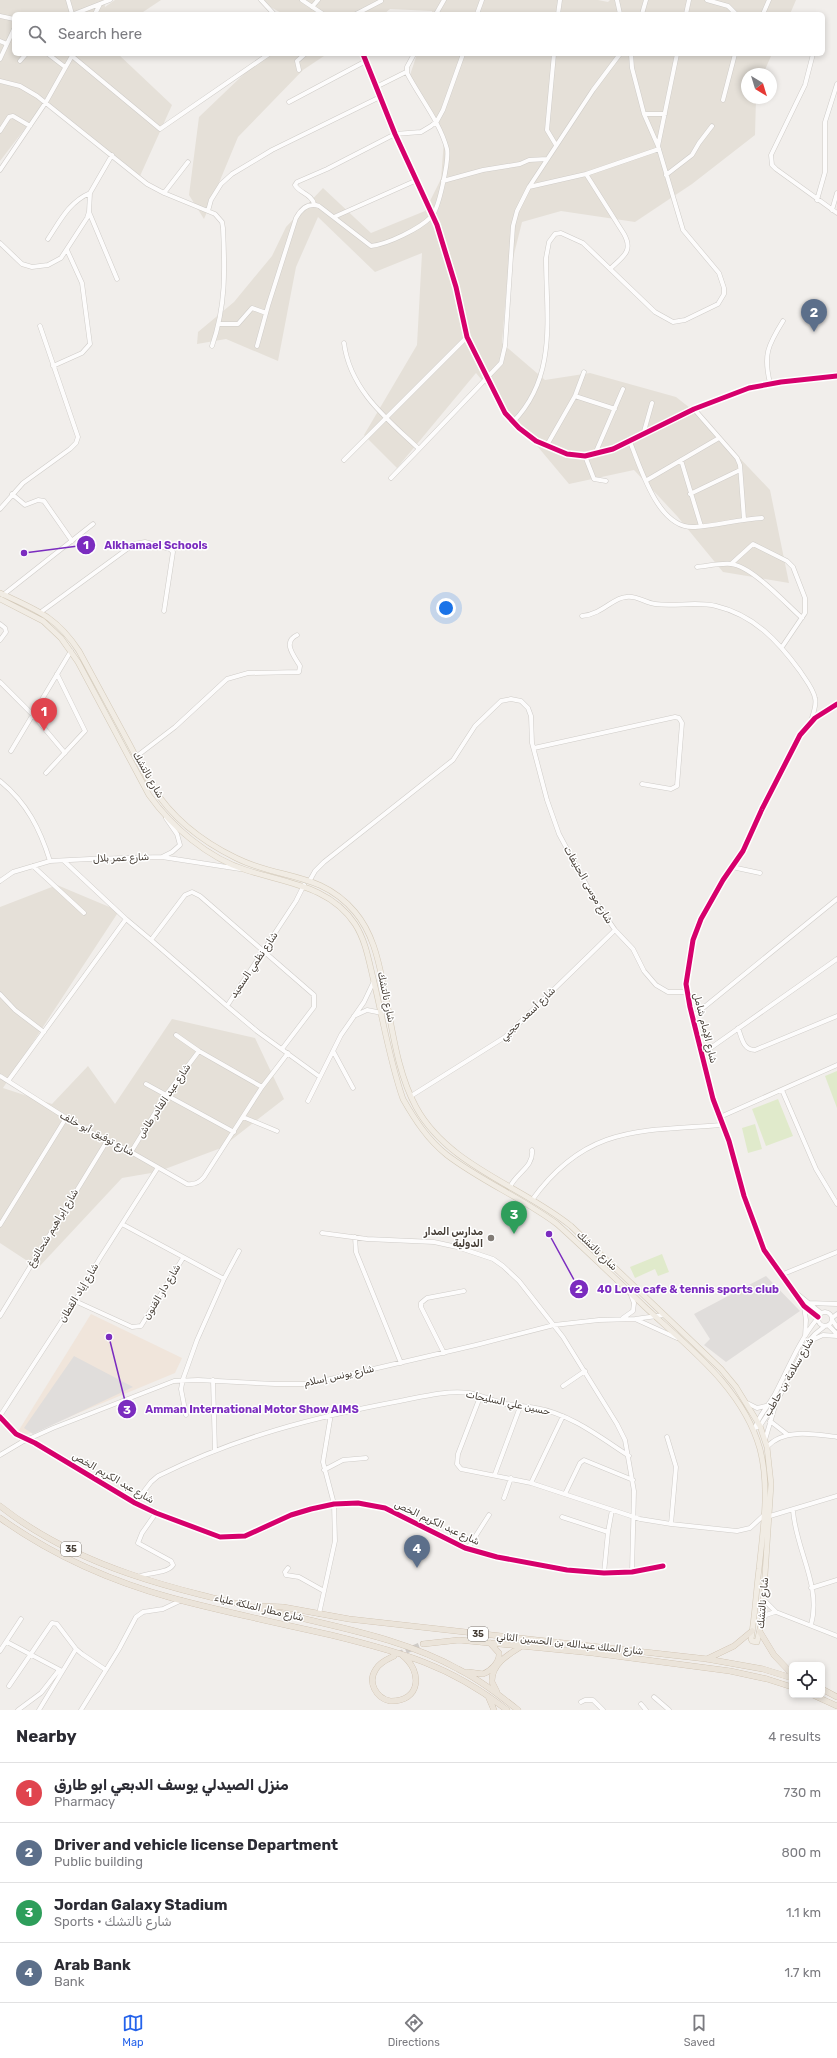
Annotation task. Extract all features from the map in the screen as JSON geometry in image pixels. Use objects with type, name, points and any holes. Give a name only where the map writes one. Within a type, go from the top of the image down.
[{"type":"highway","name":"شارع مطار الملكة علياء","points":[[0,1506],[22,1522],[65,1547],[137,1577],[196,1594],[251,1606],[384,1640],[416,1650],[458,1668],[498,1694],[518,1710]]},
{"type":"highway","name":"شارع مطار الملكة علياء","points":[[0,1518],[33,1540],[80,1565],[124,1582],[170,1597],[396,1654],[458,1677],[507,1710]]},
{"type":"highway","name":"شارع الملك عبدالله بن الحسين الثاني","points":[[251,1606],[283,1607],[319,1614],[399,1625],[707,1659],[763,1669],[789,1677]]},
{"type":"highway","points":[[707,1659],[734,1646],[752,1631]]},
{"type":"highway","points":[[760,1632],[774,1655],[789,1671]]},
{"type":"highway","name":"شارع الملك عبدالله بن الحسين الثاني","points":[[423,1644],[453,1640],[523,1646],[703,1667],[761,1678],[789,1686]]},
{"type":"highway","points":[[458,1668],[477,1674],[489,1671],[499,1656],[497,1650],[490,1643]]},
{"type":"highway","points":[[498,1694],[492,1682],[493,1673],[507,1655],[523,1646]]},
{"type":"highway","name":"35","points":[[396,1654],[412,1665],[415,1671],[416,1681],[413,1690],[406,1697],[390,1701],[378,1694],[373,1685],[373,1677],[380,1664],[396,1654]]},
{"type":"highway","points":[[825,1691],[837,1697]]},
{"type":"highway","points":[[488,1696],[494,1710]]},
{"type":"highway","points":[[820,1698],[837,1706]]},
{"type":"main road","name":"شارع نالتشك","points":[[1,595],[41,612],[58,624],[73,641],[152,786],[164,803],[179,819],[200,837],[219,850],[246,862],[310,880],[322,885],[339,896],[362,921],[371,939],[377,958],[399,1061],[411,1096],[423,1119],[449,1147],[571,1226],[721,1369],[747,1403],[757,1421],[755,1426],[754,1433],[762,1461],[767,1515],[764,1600],[758,1640],[755,1642],[751,1639],[752,1631],[767,1515],[771,1484],[767,1446],[765,1440],[755,1426],[719,1377],[684,1341],[655,1316],[557,1224],[543,1214],[474,1174],[447,1154],[430,1138],[415,1119],[403,1100],[364,943],[349,915],[326,896],[304,886],[246,870],[204,848],[179,829],[162,812],[142,783],[71,651],[61,638],[43,621],[1,595]]},
{"type":"main road","points":[[385,1026],[392,1025]]},
{"type":"street","points":[[68,0],[75,12]]},
{"type":"street","points":[[81,12],[110,0]]},
{"type":"street","points":[[261,0],[272,12]]},
{"type":"street","points":[[302,0],[320,12]]},
{"type":"street","points":[[312,7],[318,0]]},
{"type":"street","points":[[437,12],[444,0]]},
{"type":"street","points":[[478,12],[482,0]]},
{"type":"street","points":[[558,12],[560,0]]},
{"type":"street","points":[[617,0],[620,12]]},
{"type":"street","points":[[643,12],[646,0]]},
{"type":"street","points":[[686,12],[689,0]]},
{"type":"street","points":[[707,0],[728,6],[734,12]]},
{"type":"street","points":[[763,12],[769,0]]},
{"type":"street","points":[[360,12],[381,1]]},
{"type":"street","points":[[96,12],[100,4]]},
{"type":"street","points":[[0,16],[12,19]]},
{"type":"street","points":[[0,59],[12,33]]},
{"type":"street","points":[[0,41],[7,44]]},
{"type":"street","points":[[20,61],[24,56]]},
{"type":"street","points":[[51,56],[65,67]]},
{"type":"street","points":[[0,169],[46,102],[71,56]]},
{"type":"street","points":[[73,56],[160,129],[266,56]]},
{"type":"street","points":[[299,70],[296,61],[302,56]]},
{"type":"street","points":[[365,56],[395,134],[433,216],[456,287],[467,337],[489,378],[500,403],[513,422],[530,436],[547,446],[567,454],[585,456],[630,442],[694,409],[726,396],[770,383],[837,376]]},
{"type":"street","points":[[376,86],[406,72],[413,56]]},
{"type":"street","points":[[406,72],[435,122],[447,151],[443,181],[433,216],[414,230],[371,246],[334,217],[314,204],[312,199],[297,188],[295,184],[296,182],[327,170],[395,134],[421,132],[435,122],[443,110],[462,56]]},
{"type":"street","points":[[554,56],[546,130],[556,145]]},
{"type":"street","points":[[391,478],[489,378],[501,363],[503,357],[514,221],[529,187],[593,90],[618,56]]},
{"type":"street","points":[[513,422],[521,414],[535,392],[546,361],[546,258],[550,238],[559,233],[578,240],[655,312],[672,322],[685,320],[699,314],[722,299],[724,288],[722,278],[683,230],[658,148],[644,114],[631,56]]},
{"type":"street","points":[[658,148],[678,56]]},
{"type":"street","points":[[723,100],[734,56]]},
{"type":"street","points":[[812,56],[805,85],[771,158],[772,165],[817,200],[837,213]]},
{"type":"street","points":[[290,102],[366,61]]},
{"type":"street","points":[[0,81],[24,88],[46,102],[112,154],[147,184],[164,193],[208,211],[220,218],[223,228],[224,304],[220,324],[212,346]]},
{"type":"street","points":[[817,200],[825,172],[825,122],[837,84]]},
{"type":"street","points":[[208,211],[211,200],[220,184],[232,174],[272,150],[380,97]]},
{"type":"street","points":[[644,114],[665,114]]},
{"type":"street","points":[[0,131],[9,118],[13,116],[30,126]]},
{"type":"street","points":[[666,175],[692,155],[700,140],[712,126]]},
{"type":"street","points":[[529,187],[586,174],[658,148]]},
{"type":"street","points":[[112,154],[90,193],[89,212],[117,279]]},
{"type":"street","points":[[443,181],[483,170],[520,164],[529,160],[547,159]]},
{"type":"street","points":[[164,193],[188,162]]},
{"type":"street","points":[[586,174],[629,244],[625,255],[610,269]]},
{"type":"street","points":[[334,217],[417,180]]},
{"type":"street","points":[[48,239],[71,205],[90,193]]},
{"type":"street","points":[[832,210],[837,193]]},
{"type":"street","points":[[257,346],[297,215],[304,208],[314,204]]},
{"type":"street","points":[[0,243],[22,264],[32,267],[56,262],[67,250],[89,212]]},
{"type":"street","points":[[53,366],[82,353],[90,344],[82,283],[67,250]]},
{"type":"street","points":[[220,324],[238,324],[252,308],[266,313]]},
{"type":"street","points":[[770,383],[766,368],[766,353],[782,321]]},
{"type":"street","points":[[0,509],[12,494],[76,443],[78,437],[40,326]]},
{"type":"street","points":[[344,460],[387,419],[467,337]]},
{"type":"street","points":[[344,343],[348,364],[359,387],[387,419],[419,449]]},
{"type":"street","points":[[547,446],[575,396],[584,372]]},
{"type":"street","points":[[595,454],[623,389]]},
{"type":"street","points":[[575,396],[615,409]]},
{"type":"street","points":[[643,435],[652,403]]},
{"type":"street","points":[[694,409],[737,458],[740,470],[744,519]]},
{"type":"street","points":[[646,480],[719,438]]},
{"type":"street","points":[[630,442],[656,502],[670,518],[682,525],[693,527],[744,519],[762,518]]},
{"type":"street","points":[[585,456],[594,479],[606,481]]},
{"type":"street","points":[[681,460],[690,494],[701,526]]},
{"type":"street","points":[[690,494],[740,470]]},
{"type":"street","points":[[12,494],[25,505],[38,500],[44,501],[72,541]]},
{"type":"street","points":[[1,595],[93,524]]},
{"type":"street","points":[[41,612],[134,544],[141,542],[170,549],[173,552],[164,611]]},
{"type":"street","points":[[731,564],[753,544],[787,561],[793,567],[806,598],[805,613],[782,647]]},
{"type":"street","points":[[697,567],[731,564],[743,568],[763,581],[802,618]]},
{"type":"street","points":[[582,616],[594,615],[621,598],[628,596],[655,604],[689,603],[715,605],[738,613],[761,627],[782,647],[810,687],[816,698],[811,722]]},
{"type":"street","points":[[0,624],[5,628],[6,632],[0,640]]},
{"type":"street","points":[[137,756],[175,727],[227,679],[248,673],[299,672],[300,666],[289,642],[292,637],[297,635]]},
{"type":"street","points":[[11,751],[71,651]]},
{"type":"street","points":[[46,773],[83,734],[85,729],[57,674]]},
{"type":"street","points":[[0,682],[33,715],[64,753]]},
{"type":"street","name":"شارع موسى الحنيفات","points":[[310,880],[315,871],[324,862],[453,760],[475,726],[500,701],[507,699],[516,700],[528,708],[531,716],[532,743],[547,800],[559,834],[594,899],[615,930],[633,949],[644,971],[661,989],[672,993],[686,992]]},
{"type":"street","points":[[811,722],[837,704]]},
{"type":"street","points":[[534,748],[624,727],[675,717],[679,718],[682,722],[676,786],[672,789],[642,784]]},
{"type":"street","name":"شارع الإمام شامل","points":[[811,722],[800,736],[762,809],[743,851],[705,911],[696,930],[690,958],[686,992],[713,1099],[723,1124],[744,1196],[764,1250],[804,1306],[817,1318]]},
{"type":"street","points":[[0,781],[12,791],[32,816],[42,836],[50,861]]},
{"type":"street","points":[[162,812],[177,834],[180,845],[172,852],[162,857]]},
{"type":"street","name":"شارع عمر بلال","points":[[0,881],[13,872],[50,861],[162,857],[246,870]]},
{"type":"street","points":[[64,861],[126,919],[227,1006]]},
{"type":"street","points":[[33,866],[84,914]]},
{"type":"street","points":[[732,867],[760,873]]},
{"type":"street","name":"شارع نظمي السعيد","points":[[304,886],[265,950],[227,1006],[282,1050],[320,1077]]},
{"type":"street","points":[[151,940],[182,897],[192,892],[200,896],[265,950],[308,988],[316,998],[314,1007],[282,1050]]},
{"type":"street","points":[[692,1017],[837,899]]},
{"type":"street","points":[[8,1081],[126,919]]},
{"type":"street","name":"شارع أسعد حجبي","points":[[411,1096],[506,1037],[615,930]]},
{"type":"street","points":[[702,1054],[837,959]]},
{"type":"street","points":[[308,1101],[333,1051],[352,1017],[364,1002],[374,980]]},
{"type":"street","points":[[0,994],[15,1010],[44,1032]]},
{"type":"street","points":[[352,1017],[367,1010],[382,1013]]},
{"type":"street","points":[[738,1028],[745,1046],[749,1049],[755,1050],[837,1016]]},
{"type":"street","points":[[176,1035],[262,1087]]},
{"type":"street","name":"شارع عبد القادر طاش","points":[[131,1152],[166,1095],[199,1050]]},
{"type":"street","points":[[333,1051],[353,1088]]},
{"type":"street","points":[[146,1084],[234,1132],[262,1087],[288,1053]]},
{"type":"street","points":[[720,1117],[837,1065]]},
{"type":"street","name":"شارع توفيق أبو خلف","points":[[0,1076],[66,1118],[107,1141],[131,1152],[157,1169],[187,1184],[197,1183],[204,1177],[234,1132]]},
{"type":"street","points":[[782,1090],[816,1169],[837,1204]]},
{"type":"street","points":[[243,1117],[277,1131]]},
{"type":"street","points":[[1,1222],[66,1118]]},
{"type":"street","points":[[532,1200],[541,1188],[572,1157],[591,1146],[606,1140],[639,1132],[723,1124]]},
{"type":"street","name":"شارع إبراهيم شحالتوغ","points":[[0,1316],[107,1141]]},
{"type":"street","points":[[510,1187],[512,1182],[529,1164],[532,1158],[532,1150]]},
{"type":"street","name":"شارع إياد القطان","points":[[0,1416],[75,1301],[157,1169]]},
{"type":"street","points":[[122,1224],[224,1279]]},
{"type":"street","points":[[322,1233],[355,1237],[434,1242],[464,1249],[487,1257],[511,1272],[564,1337],[617,1424],[625,1440],[633,1480],[634,1517],[632,1572]]},
{"type":"street","points":[[355,1237],[356,1252],[401,1363]]},
{"type":"street","points":[[186,1416],[182,1389],[183,1379],[197,1340],[224,1279],[239,1251]]},
{"type":"street","points":[[781,1275],[837,1252]]},
{"type":"street","name":"شارع دار الفنون","points":[[75,1301],[132,1327],[141,1326],[183,1258]]},
{"type":"street","points":[[444,1353],[421,1307],[421,1302],[427,1298],[464,1291]]},
{"type":"street","points":[[619,1319],[629,1316],[633,1311],[634,1303],[629,1292]]},
{"type":"street","name":"شارع الإمام شامل","points":[[795,1292],[821,1313]]},
{"type":"street","points":[[808,1303],[821,1305],[837,1304]]},
{"type":"street","points":[[0,1304],[6,1307]]},
{"type":"street","points":[[837,1304],[826,1312],[821,1313],[817,1318],[819,1324],[826,1326],[837,1335]]},
{"type":"street","points":[[804,1306],[806,1320],[805,1338]]},
{"type":"street","points":[[826,1312],[837,1327]]},
{"type":"street","points":[[826,1326],[837,1314]]},
{"type":"street","name":"شارع يونس إسلام","points":[[0,1455],[28,1439],[165,1383],[183,1379],[275,1384],[309,1384],[444,1353],[554,1325],[635,1319],[664,1315]]},
{"type":"street","name":"شارع سلامة بن حاطب","points":[[757,1421],[817,1318]]},
{"type":"street","points":[[635,1319],[659,1328],[684,1341]]},
{"type":"street","name":"شارع سلامة بن حاطب","points":[[755,1426],[776,1401],[808,1342],[826,1326]]},
{"type":"street","points":[[808,1342],[823,1335],[837,1335]]},
{"type":"street","points":[[563,1386],[584,1371]]},
{"type":"street","points":[[213,1380],[215,1451]]},
{"type":"street","name":"حسين علي السليحات","points":[[135,1503],[151,1482],[158,1476],[215,1451],[277,1429],[331,1414],[438,1394],[470,1393],[520,1407],[536,1408],[563,1416],[629,1456]]},
{"type":"street","points":[[480,1397],[460,1451],[457,1464],[459,1468],[495,1474],[531,1483],[634,1517],[671,1524],[738,1531],[750,1528],[767,1515],[793,1510],[837,1496]]},
{"type":"street","points":[[765,1440],[776,1401]]},
{"type":"street","points":[[747,1403],[757,1408],[768,1404]]},
{"type":"street","points":[[495,1474],[520,1407]]},
{"type":"street","points":[[319,1614],[335,1542],[334,1504],[324,1470],[323,1459],[331,1414]]},
{"type":"street","name":"شارع عبد الكريم الخص","points":[[0,1416],[16,1434],[28,1439],[135,1503],[156,1513],[220,1537],[233,1538],[255,1532],[291,1515],[334,1504],[358,1503],[385,1508],[468,1548],[497,1557],[558,1568],[604,1572],[632,1572],[663,1566]]},
{"type":"street","points":[[531,1483],[563,1416]]},
{"type":"street","points":[[770,1421],[788,1435]]},
{"type":"street","points":[[767,1446],[774,1439],[788,1435],[837,1437]]},
{"type":"street","points":[[667,1437],[676,1467],[671,1524]]},
{"type":"street","points":[[324,1470],[343,1460],[366,1458]]},
{"type":"street","points":[[565,1494],[580,1463],[584,1460],[633,1480]]},
{"type":"street","points":[[504,1498],[511,1478]]},
{"type":"street","points":[[604,1572],[612,1510]]},
{"type":"street","points":[[793,1510],[794,1526],[812,1588],[814,1606],[811,1625]]},
{"type":"street","points":[[137,1577],[149,1572],[168,1570],[173,1564],[171,1561],[138,1543],[142,1533],[156,1513]]},
{"type":"street","points":[[468,1548],[489,1515]]},
{"type":"street","points":[[562,1517],[608,1532]]},
{"type":"street","points":[[288,1568],[285,1572],[286,1575],[299,1577],[324,1591]]},
{"type":"street","points":[[148,1580],[147,1578],[149,1572]]},
{"type":"street","points":[[812,1588],[837,1580]]},
{"type":"street","points":[[170,1597],[173,1605]]},
{"type":"street","points":[[81,1710],[138,1615],[173,1605],[182,1600]]},
{"type":"street","points":[[764,1600],[776,1612],[837,1636]]},
{"type":"street","points":[[762,1620],[766,1615],[776,1612]]},
{"type":"street","points":[[0,1652],[21,1619]]},
{"type":"street","points":[[9,1686],[54,1622],[76,1649],[106,1670]]},
{"type":"street","points":[[7,1642],[60,1671]]},
{"type":"street","points":[[18,1710],[41,1693],[76,1649]]},
{"type":"street","points":[[39,1710],[60,1671]]},
{"type":"street","points":[[654,1697],[668,1710]]},
{"type":"street","points":[[581,1702],[585,1700],[593,1700],[603,1710]]},
{"type":"street","points":[[641,1704],[646,1710]]},
{"type":"shaded area","points":[[0,0],[104,0],[105,7],[115,0],[161,0],[143,12],[12,12],[12,56],[120,56],[172,105],[140,176],[44,104],[0,161]]},
{"type":"shaded area","points":[[258,0],[598,0],[608,2],[610,0],[796,0],[791,12],[432,12],[390,9],[386,12],[279,12]]},
{"type":"shaded area","points":[[263,56],[324,56],[303,70],[238,137],[204,219],[189,195],[199,117]]},
{"type":"shaded area","points":[[416,56],[771,56],[766,68],[741,68],[741,104],[756,104],[755,135],[692,184],[635,222],[561,211],[522,222],[507,282],[502,343],[545,380],[590,373],[676,397],[699,415],[770,490],[789,583],[723,572],[677,516],[634,470],[569,484],[476,373],[397,468],[364,435],[417,345],[422,253],[375,272],[318,217],[296,267],[278,361],[226,339],[197,344],[198,332],[234,302],[272,256],[286,227],[323,188],[371,233],[425,211],[441,179],[444,140],[410,75]]},
{"type":"shaded area","points":[[57,885],[119,911],[3,1088],[52,1104],[88,1066],[115,1104],[172,1019],[255,1038],[284,1099],[221,1148],[157,1172],[122,1178],[38,1268],[0,1243],[0,907]]},
{"type":"shaded area","points":[[766,1276],[800,1311],[726,1362],[704,1345],[710,1339],[694,1314]]},
{"type":"shaded area","points":[[91,1314],[182,1358],[175,1373],[23,1436],[19,1430]]},
{"type":"shaded area","points":[[74,1356],[133,1387],[33,1434],[24,1428]]},
{"type":"green space","points":[[837,1071],[837,1108],[825,1076]]},
{"type":"green space","points":[[778,1099],[793,1136],[766,1146],[752,1109]]},
{"type":"green space","points":[[755,1124],[762,1149],[748,1153],[742,1128]]},
{"type":"green space","points":[[662,1254],[669,1272],[658,1276],[655,1269],[635,1278],[630,1267]]},
{"type":"tunnel","points":[[398,1654],[423,1644]]},
{"type":"cycle path","points":[[364,56],[395,134],[437,225],[456,287],[467,337],[505,413],[519,428],[536,441],[567,454],[585,456],[613,449],[694,409],[749,388],[781,382],[837,376]]},
{"type":"cycle path","points":[[818,1317],[804,1306],[764,1250],[744,1196],[729,1141],[713,1099],[690,1007],[686,984],[693,940],[701,919],[723,880],[743,851],[762,809],[800,735],[815,718],[837,704]]},
{"type":"cycle path","points":[[0,1417],[16,1434],[35,1443],[135,1503],[156,1513],[220,1537],[245,1536],[291,1515],[311,1509],[334,1504],[358,1503],[385,1508],[465,1548],[497,1557],[567,1570],[604,1573],[632,1572],[663,1566]]},
{"type":"place","name":"Driver and vehicle license Department","points":[[814,332]]},
{"type":"place","name":"Alkhamael Schools","points":[[24,553]]},
{"type":"place","name":"منزل الصيدلي يوسف الدبعي ابو طارق","points":[[44,731]]},
{"type":"place","name":"Jordan Galaxy Stadium","points":[[514,1234]]},
{"type":"place","name":"40 Love cafe & tennis sports club","points":[[549,1234]]},
{"type":"place","name":"مدارس المدار الدولية","points":[[491,1238]]},
{"type":"place","name":"Amman International Motor Show AIMS","points":[[109,1337]]},
{"type":"place","name":"Arab Bank","points":[[417,1568]]}]
